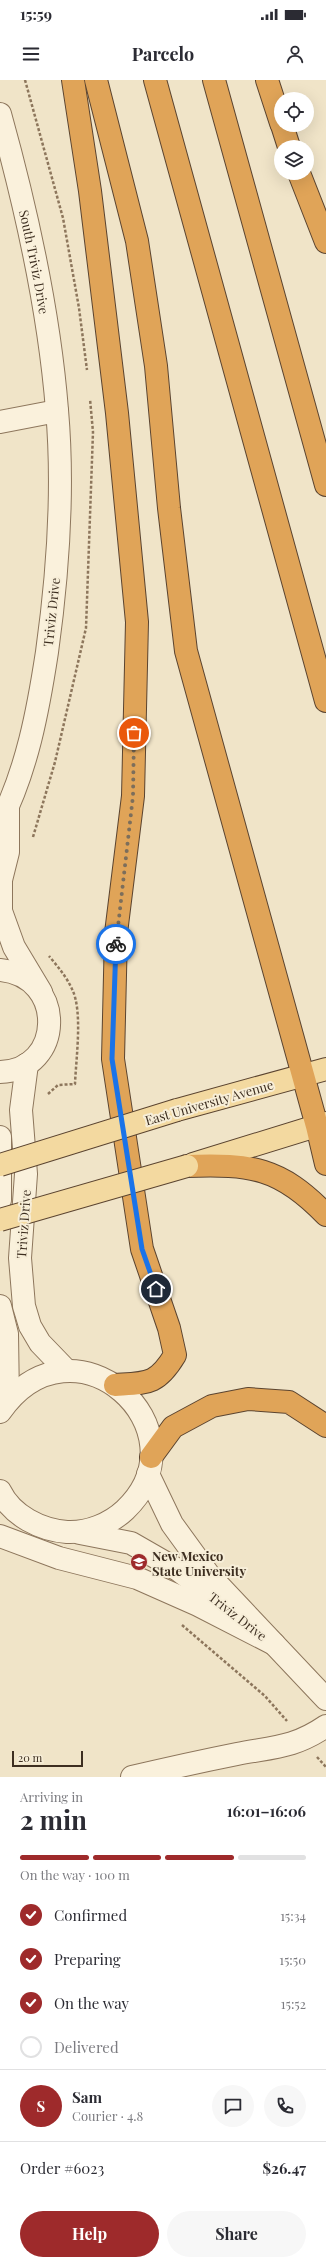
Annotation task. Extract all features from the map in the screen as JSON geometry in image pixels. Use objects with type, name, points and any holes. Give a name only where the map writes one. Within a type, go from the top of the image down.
[{"type":"highway","points":[[74,80],[90,191],[117,413],[137,622],[133,796],[116,933],[112,1059],[142,1249],[169,1328],[175,1355],[166,1370],[148,1383],[115,1385]]},
{"type":"highway","points":[[96,80],[137,241],[156,366],[169,508],[186,651],[303,1074],[322,1124],[326,1164]]},
{"type":"highway","points":[[155,80],[326,701]]},
{"type":"highway","points":[[214,80],[326,485]]},
{"type":"highway","points":[[267,80],[274,102]]},
{"type":"highway","points":[[302,180],[326,242]]},
{"type":"highway","points":[[187,1166],[226,1165],[266,1172],[294,1186],[326,1215]]},
{"type":"highway","points":[[149,1465],[173,1427],[212,1406],[248,1399],[289,1402],[326,1426]]},
{"type":"main road","name":"East University Avenue","points":[[0,1165],[177,1110],[303,1074],[326,1069]]},
{"type":"main road","points":[[0,1220],[187,1166],[322,1124]]},
{"type":"street","name":"South Triviz Drive","points":[[0,114],[32,239],[40,282],[57,411]]},
{"type":"street","points":[[0,422],[57,411]]},
{"type":"street","name":"Triviz Drive","points":[[57,411],[58,541],[50,628],[36,718],[21,774],[4,815],[8,852],[1,880],[1,911],[14,947],[41,992],[47,1004],[50,1017],[49,1031],[45,1044],[38,1055],[27,1064],[20,1110],[26,1174],[20,1258],[24,1306],[30,1326],[40,1343],[67,1371]]},
{"type":"street","points":[[0,970],[21,975],[41,992]]},
{"type":"street","points":[[0,1072],[15,1069],[27,1064]]},
{"type":"street","name":"Triviz Drive","points":[[0,1137],[0,1200]]},
{"type":"street","points":[[0,1306],[7,1334],[4,1406]]},
{"type":"street","points":[[1,1493],[12,1507],[30,1521],[56,1531],[73,1532],[90,1530],[106,1524],[120,1515],[132,1503],[141,1489],[149,1465],[150,1440],[146,1424],[138,1409],[128,1396],[115,1385],[100,1377],[84,1372],[67,1371],[50,1374],[34,1380],[20,1389],[4,1406]]},
{"type":"street","name":"Triviz Drive","points":[[149,1465],[172,1524],[209,1575],[326,1699]]},
{"type":"street","name":"Triviz Drive","points":[[73,1532],[131,1543],[178,1570],[274,1644]]},
{"type":"street","points":[[0,1536],[59,1558],[137,1578],[198,1605],[274,1644]]},
{"type":"street","points":[[132,1777],[237,1754],[290,1745],[310,1736],[326,1726]]},
{"type":"path","points":[[46,1098],[49,1091],[58,1085],[75,1084]]},
{"type":"path","points":[[181,1624],[265,1696],[280,1713]]},
{"type":"path","points":[[315,1753],[326,1767]]},
{"type":"way so far","points":[[116,944],[116,933],[133,796],[134,733]]},
{"type":"place","name":"New Mexico State University","points":[[139,1562]]},
{"type":"route","points":[[116,944],[112,1059],[142,1249],[156,1289]]}]
